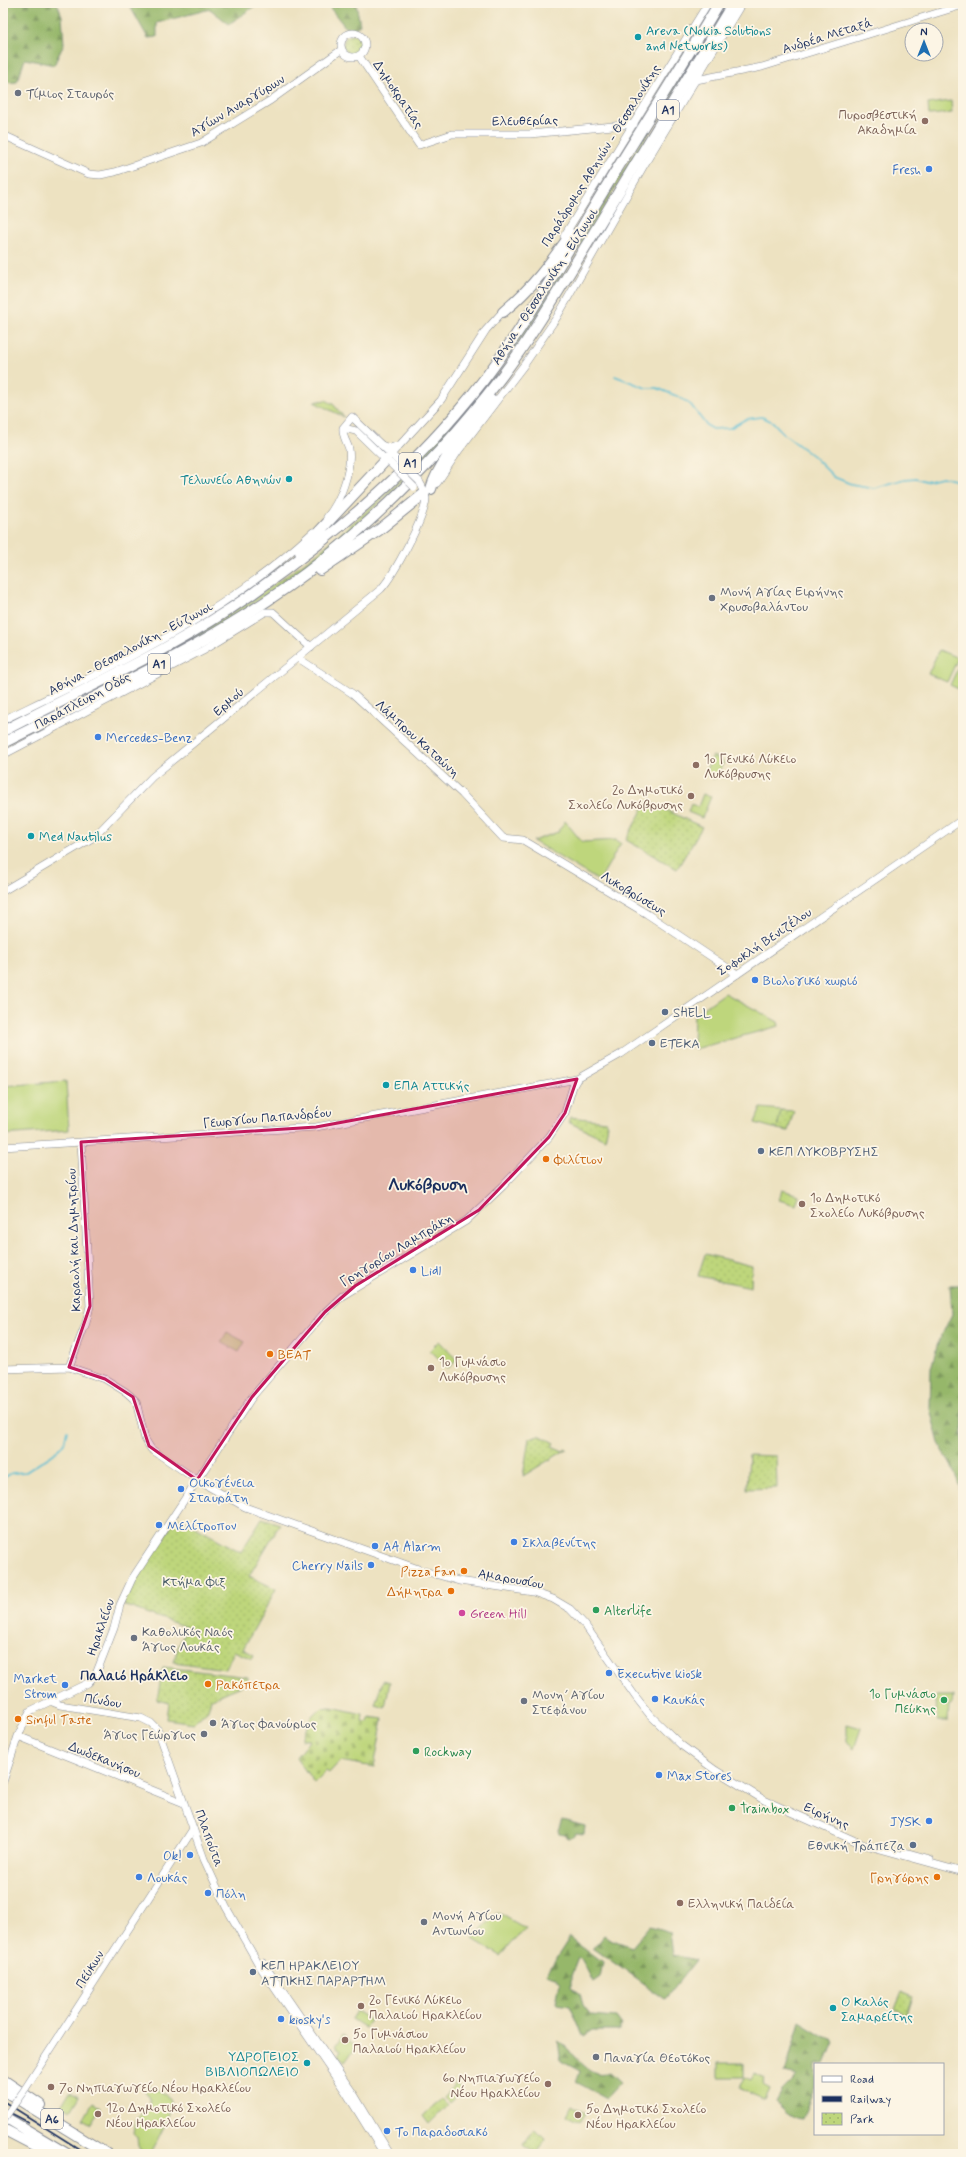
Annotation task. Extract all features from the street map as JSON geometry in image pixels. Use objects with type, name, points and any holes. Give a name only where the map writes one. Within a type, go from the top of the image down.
[{"type":"highway","name":"Αθήνα - Θεσσαλονίκη - Εύζωνοι","points":[[3,730],[177,641],[260,588],[314,548],[413,460],[456,414],[494,367],[532,312],[596,203],[719,3]]},
{"type":"highway","name":"Αθήνα - Θεσσαλονίκη - Εύζωνοι","points":[[3,743],[183,652],[269,600],[324,560],[412,480],[482,400],[526,340],[733,3]]},
{"type":"highway","points":[[502,312],[528,291],[541,276],[596,203]]},
{"type":"highway","points":[[269,600],[307,580],[379,530],[428,491],[442,466],[507,376],[522,352],[526,340]]},
{"type":"highway","points":[[260,588],[320,533],[390,459]]},
{"type":"highway","points":[[3,2080],[80,2131],[104,2152]]},
{"type":"highway","name":"Α6","points":[[3,2090],[104,2152]]},
{"type":"highway","name":"Α6","points":[[3,2116],[67,2154]]},
{"type":"highway","points":[[3,2129],[51,2154]]},
{"type":"main road","name":"Παράδρομος Αθηνών - Θεσσαλονίκης","points":[[399,445],[441,400],[486,330],[536,274],[573,224],[708,3]]},
{"type":"main road","points":[[390,459],[381,445],[352,417],[343,428],[356,431],[390,459],[416,484],[428,491],[541,342],[643,167],[742,3]]},
{"type":"main road","name":"Ανδρέα Μεταξά","points":[[696,80],[762,67],[963,5]]},
{"type":"main road","points":[[349,33],[357,33],[365,42],[364,50],[359,56],[351,58],[341,50],[342,38],[349,33]]},
{"type":"main road","name":"Αγίων Αναργύρων","points":[[3,135],[89,174],[115,172],[210,139],[298,82],[341,50]]},
{"type":"main road","name":"Δημοκρατίας","points":[[359,56],[418,145]]},
{"type":"main road","name":"Ελευθερίας","points":[[418,145],[452,134],[530,134],[634,124]]},
{"type":"main road","name":"Παράπλευρη Οδός","points":[[3,720],[155,645],[199,618],[293,550],[321,524],[331,512],[341,495],[349,454],[343,428]]},
{"type":"main road","points":[[381,445],[390,448],[399,445]]},
{"type":"main road","points":[[390,459],[399,445]]},
{"type":"main road","name":"Ερμού","points":[[3,891],[94,837],[152,778],[343,619],[367,603],[387,582],[396,569],[420,517],[428,491]]},
{"type":"main road","name":"Παράπλευρη Οδός","points":[[3,755],[202,650],[265,612],[274,612],[311,647]]},
{"type":"main road","name":"Λάμπρου Κατσώνη","points":[[298,658],[353,694],[462,794],[501,837],[507,840],[515,839]]},
{"type":"main road","name":"Σοφοκλή Βενιζέλου","points":[[577,1079],[615,1058],[963,819]]},
{"type":"main road","name":"Λυκοβρύσεως","points":[[515,839],[523,840],[647,914],[737,974]]},
{"type":"main road","name":"Γεωργίου Παπανδρέου","points":[[3,1146],[316,1127],[577,1079]]},
{"type":"main road","name":"Γρηγορίου Λαμπράκη","points":[[197,1480],[252,1397],[325,1312],[355,1286],[466,1220],[479,1210],[549,1136],[565,1113],[573,1086],[577,1079]]},
{"type":"main road","name":"Καραολή και Δημητρίου","points":[[69,1366],[86,1323],[90,1306],[81,1142]]},
{"type":"main road","points":[[3,1369],[69,1366],[105,1379],[133,1397],[137,1404],[149,1446],[197,1480]]},
{"type":"main road","name":"Ηρακλείου","points":[[3,1782],[18,1736],[30,1711],[88,1683],[96,1674],[114,1628],[120,1605],[130,1583],[197,1480]]},
{"type":"main road","name":"Αμαρουσίου","points":[[197,1480],[240,1505],[262,1514],[414,1568],[459,1581],[533,1592],[562,1603],[574,1612],[585,1625],[635,1696],[666,1732],[690,1753],[715,1770],[756,1794]]},
{"type":"main road","name":"Πίνδου","points":[[50,1701],[60,1705],[136,1717],[151,1723]]},
{"type":"main road","name":"Πλαπούτα","points":[[151,1723],[163,1738],[193,1829],[217,1890],[242,1935],[257,1958],[259,1965],[306,2030],[383,2151],[390,2154]]},
{"type":"main road","name":"Δωδεκανήσου","points":[[18,1736],[184,1803]]},
{"type":"main road","name":"Ειρήνης","points":[[756,1794],[767,1796],[864,1840],[963,1867]]},
{"type":"main road","name":"Ειρήνης","points":[[756,1794],[764,1800],[821,1827],[862,1844],[963,1872]]},
{"type":"main road","name":"Πεύκων","points":[[3,2120],[25,2089],[193,1829]]},
{"type":"highlighted area","points":[[577,1079],[565,1113],[549,1137],[479,1210],[355,1286],[325,1312],[252,1397],[197,1480],[149,1446],[133,1397],[105,1379],[69,1367],[90,1306],[81,1142],[316,1127]]},
{"type":"green space","points":[[3,3],[57,3],[62,16],[64,44],[54,65],[25,59],[17,82],[3,83]]},
{"type":"green space","points":[[128,3],[259,3],[229,24],[210,9],[157,23],[157,37],[148,38]]},
{"type":"green space","points":[[311,3],[356,3],[360,25],[349,32],[327,4],[316,8]]},
{"type":"green space","points":[[725,3],[728,3],[537,316],[505,361],[470,405],[434,447],[396,487],[355,525],[312,561],[268,594],[221,624],[141,669],[3,739],[3,737],[179,645],[254,599],[318,553],[379,500],[416,464],[535,315]]},
{"type":"green space","points":[[353,35],[360,38],[363,45],[360,52],[353,55],[346,52],[343,45],[346,38]]},
{"type":"green space","points":[[951,101],[952,113],[929,115],[928,104]]},
{"type":"green space","points":[[326,400],[333,404],[344,417],[314,402]]},
{"type":"green space","points":[[939,650],[958,658],[947,682],[928,674]]},
{"type":"green space","points":[[961,661],[963,662],[963,691],[950,685]]},
{"type":"green space","points":[[713,756],[724,762],[714,779],[704,773]]},
{"type":"green space","points":[[703,794],[711,797],[702,818],[688,812],[691,804],[698,807]]},
{"type":"green space","points":[[647,801],[702,827],[677,869],[626,840]]},
{"type":"green space","points":[[565,821],[582,842],[616,840],[621,843],[599,881],[533,841],[558,832]]},
{"type":"green space","points":[[725,993],[778,1022],[779,1026],[695,1049],[693,1046],[694,1015]]},
{"type":"green space","points":[[66,1081],[69,1130],[3,1135],[3,1086]]},
{"type":"green space","points":[[761,1108],[781,1110],[777,1129],[755,1123]]},
{"type":"green space","points":[[781,1110],[794,1111],[788,1131],[777,1129]]},
{"type":"green space","points":[[570,1117],[606,1121],[608,1125],[605,1139],[568,1122]]},
{"type":"green space","points":[[782,1190],[799,1195],[796,1205],[779,1200]]},
{"type":"green space","points":[[705,1254],[752,1266],[751,1287],[698,1276]]},
{"type":"green space","points":[[950,1285],[963,1285],[963,1599],[960,1487],[953,1469],[939,1443],[930,1409],[931,1368],[938,1343],[952,1314]]},
{"type":"green space","points":[[227,1332],[245,1342],[239,1352],[221,1342]]},
{"type":"green space","points":[[439,1341],[457,1360],[448,1368],[430,1350]]},
{"type":"green space","points":[[539,1435],[554,1443],[552,1446],[563,1451],[565,1448],[567,1449],[523,1476],[529,1438]]},
{"type":"green space","points":[[749,1455],[776,1456],[777,1488],[747,1489]]},
{"type":"green space","name":"Κτήμα Φιξ","points":[[177,1517],[241,1552],[262,1518],[280,1524],[249,1576],[276,1589],[243,1649],[254,1655],[252,1659],[234,1651],[226,1669],[173,1662],[186,1627],[123,1605],[134,1583]]},
{"type":"green space","points":[[163,1667],[248,1677],[248,1683],[211,1699],[208,1710],[194,1723],[167,1719],[169,1703],[157,1700]]},
{"type":"green space","points":[[383,1680],[390,1682],[385,1707],[375,1704]]},
{"type":"green space","points":[[936,1696],[953,1696],[952,1704],[949,1705],[948,1721],[937,1721]]},
{"type":"green space","points":[[331,1707],[363,1714],[362,1721],[368,1722],[369,1717],[383,1719],[374,1767],[340,1761],[329,1773],[326,1771],[314,1783],[296,1757],[310,1740],[302,1740],[314,1713],[324,1708]]},
{"type":"green space","points":[[847,1724],[861,1728],[854,1749],[847,1741]]},
{"type":"green space","points":[[562,1820],[585,1826],[584,1834],[576,1833],[570,1838],[559,1834],[558,1830]]},
{"type":"green space","points":[[497,1912],[525,1928],[501,1956],[473,1939]]},
{"type":"green space","points":[[650,1926],[670,1932],[673,1955],[696,1960],[665,1999],[593,1948],[604,1935],[610,1939],[632,1947]]},
{"type":"green space","points":[[570,1937],[603,1962],[600,1977],[593,1982],[582,1960],[578,1958],[571,1976],[571,1988],[580,1994],[583,2005],[591,2015],[616,2017],[622,2025],[618,2031],[592,2031],[584,2037],[570,2005],[556,2003],[560,1983],[555,1977],[546,1974]]},
{"type":"green space","points":[[902,1992],[913,1997],[907,2015],[895,2009]]},
{"type":"green space","points":[[356,2011],[370,2020],[365,2028],[351,2019]]},
{"type":"green space","points":[[800,2021],[834,2042],[825,2063],[814,2063],[814,2089],[802,2119],[791,2115],[776,2102],[782,2091],[797,2076],[785,2073]]},
{"type":"green space","points":[[342,2035],[356,2046],[346,2061],[338,2055],[341,2050],[335,2046]]},
{"type":"green space","points":[[558,2041],[588,2069],[602,2075],[609,2073],[620,2083],[606,2098],[576,2082],[580,2071],[561,2061]]},
{"type":"green space","points":[[719,2063],[743,2063],[743,2077],[719,2077]]},
{"type":"green space","points":[[754,2074],[765,2079],[763,2085],[770,2089],[765,2100],[739,2088],[744,2077],[751,2080]]},
{"type":"green space","points":[[146,2083],[163,2093],[170,2102],[169,2113],[166,2121],[150,2154],[143,2154],[138,2145],[137,2137],[133,2133],[135,2120],[150,2104],[150,2097],[144,2090]]},
{"type":"green space","points":[[456,2083],[463,2090],[449,2103],[443,2097]]},
{"type":"green space","points":[[70,2091],[79,2096],[70,2111],[61,2106]]},
{"type":"green space","points":[[440,2099],[447,2106],[429,2124],[423,2116]]},
{"type":"green space","points":[[93,2102],[101,2108],[91,2124],[83,2119]]},
{"type":"green space","points":[[572,2105],[586,2113],[580,2122],[567,2115]]},
{"type":"green space","points":[[533,2129],[546,2138],[537,2154],[523,2144]]},
{"type":"waterway","points":[[615,376],[646,388],[657,388],[679,397],[691,405],[706,425],[713,429],[730,428],[746,419],[762,417],[773,422],[784,434],[813,456],[834,477],[851,484],[874,488],[905,479],[916,478],[925,481],[941,477],[958,481],[963,486]]},
{"type":"waterway","points":[[5,1477],[12,1473],[26,1472],[52,1455],[64,1444],[67,1430]]},
{"type":"railway","points":[[3,2101],[87,2154]]},
{"type":"railway","points":[[3,2109],[28,2122]]},
{"type":"place","name":"Areva (Nokia Solutions and Networks)","points":[[638,37]]},
{"type":"place","name":"Τίμιος Σταυρός","points":[[18,93]]},
{"type":"place","name":"Πυροσβεστική Ακαδημία","points":[[925,121]]},
{"type":"place","name":"Fresh","points":[[929,169]]},
{"type":"place","name":"Τελωνείο Αθηνών","points":[[289,479]]},
{"type":"place","name":"Μονή Αγίας Ειρήνης Χρυσοβαλάντου","points":[[712,598]]},
{"type":"place","name":"Mercedes-Benz","points":[[98,737]]},
{"type":"place","name":"1ο Γενικό Λύκειο Λυκόβρυσης","points":[[696,765]]},
{"type":"place","name":"2ο Δημοτικό Σχολείο Λυκόβρυσης","points":[[691,796]]},
{"type":"place","name":"Med Nautilus","points":[[31,836]]},
{"type":"place","name":"Βιολογικό χωριό","points":[[755,980]]},
{"type":"place","name":"SHELL","points":[[665,1012]]},
{"type":"place","name":"ΕΤΕΚΑ","points":[[652,1043]]},
{"type":"place","name":"ΕΠΑ Αττικής","points":[[386,1085]]},
{"type":"place","name":"ΚΕΠ ΛΥΚΟΒΡΥΣΗΣ","points":[[761,1151]]},
{"type":"place","name":"Φιλίτιον","points":[[546,1159]]},
{"type":"place","name":"1ο Δημοτικό Σχολείο Λυκόβρυσης","points":[[802,1204]]},
{"type":"place","name":"Lidl","points":[[413,1270]]},
{"type":"place","name":"ΒΕΑΤ","points":[[270,1354]]},
{"type":"place","name":"1ο Γυμνάσιο Λυκόβρυσης","points":[[431,1368]]},
{"type":"place","name":"Οικογένεια Σταυράτη","points":[[181,1489]]},
{"type":"place","name":"Μελίτροπον","points":[[159,1525]]},
{"type":"place","name":"Σκλαβενίτης","points":[[514,1542]]},
{"type":"place","name":"AA Alarm","points":[[375,1546]]},
{"type":"place","name":"Cherry Nails","points":[[371,1565]]},
{"type":"place","name":"Pizza Fan","points":[[464,1571]]},
{"type":"place","name":"Δήμητρα","points":[[451,1591]]},
{"type":"place","name":"Alterlife","points":[[596,1610]]},
{"type":"place","name":"Green Hill","points":[[462,1613]]},
{"type":"place","name":"Καθολικός Ναός Άγιος Λουκάς","points":[[134,1638]]},
{"type":"place","name":"Executive kiosk","points":[[609,1673]]},
{"type":"place","name":"Ρακόπετρα","points":[[208,1684]]},
{"type":"place","name":"Market Strom","points":[[65,1685]]},
{"type":"place","name":"Καυκάς","points":[[655,1699]]},
{"type":"place","name":"1ο Γυμνάσιο Πεύκης","points":[[944,1700]]},
{"type":"place","name":"Μονη΄Αγίου Στεφάνου","points":[[524,1701]]},
{"type":"place","name":"Sinful Taste","points":[[18,1719]]},
{"type":"place","name":"Άγιος Φανούριος","points":[[213,1723]]},
{"type":"place","name":"Άγιος Γεώργιος","points":[[204,1734]]},
{"type":"place","name":"Rockway","points":[[416,1751]]},
{"type":"place","name":"Max Stores","points":[[659,1775]]},
{"type":"place","name":"Trainbox","points":[[732,1808]]},
{"type":"place","name":"JYSK","points":[[929,1821]]},
{"type":"place","name":"Εθνική Τράπεζα","points":[[913,1845]]},
{"type":"place","name":"Ok!","points":[[190,1855]]},
{"type":"place","name":"Λουκάς","points":[[139,1877]]},
{"type":"place","name":"Γρηγόρης","points":[[937,1877]]},
{"type":"place","name":"Πόλη","points":[[208,1893]]},
{"type":"place","name":"Ελληνική Παιδεία","points":[[680,1903]]},
{"type":"place","name":"Μονή Αγίου Αντωνίου","points":[[424,1922]]},
{"type":"place","name":"ΚΕΠ ΗΡΑΚΛΕΙΟΥ ΑΤΤΙΚΗΣ ΠΑΡΑΡΤΗΜ","points":[[253,1972]]},
{"type":"place","name":"2ο Γενικό Λύκειο Παλαιού Ηρακλείου","points":[[361,2006]]},
{"type":"place","name":"Ο Καλός Σαμαρείτης","points":[[833,2008]]},
{"type":"place","name":"kiosky's","points":[[281,2019]]},
{"type":"place","name":"5ο Γυμνάσιου Παλαιού Ηρακλείου","points":[[345,2040]]},
{"type":"place","name":"Παναγία Θεοτόκος","points":[[596,2057]]},
{"type":"place","name":"ΥΔΡΟΓΕΙΟΣ ΒΙΒΛΙΟΠΩΛΕΙΟ","points":[[307,2063]]},
{"type":"place","name":"6ο Νηπιαγωγείο Νέου Ηρακλείου","points":[[548,2084]]},
{"type":"place","name":"7ο Νηπιαγωγείο Νέου Ηρακλείου","points":[[51,2087]]},
{"type":"place","name":"12ο Δημοτικό Σχολείο Νέου Ηρακλείου","points":[[98,2114]]},
{"type":"place","name":"5ο Δημοτικό Σχολείο Νέου Ηρακλείου","points":[[578,2115]]},
{"type":"place","name":"Το Παραδοσιακό","points":[[387,2131]]},
{"type":"district","name":"Λυκόβρυση","points":[[428,1184]]},
{"type":"district","name":"Παλαιό Ηράκλειο","points":[[134,1675]]}]
